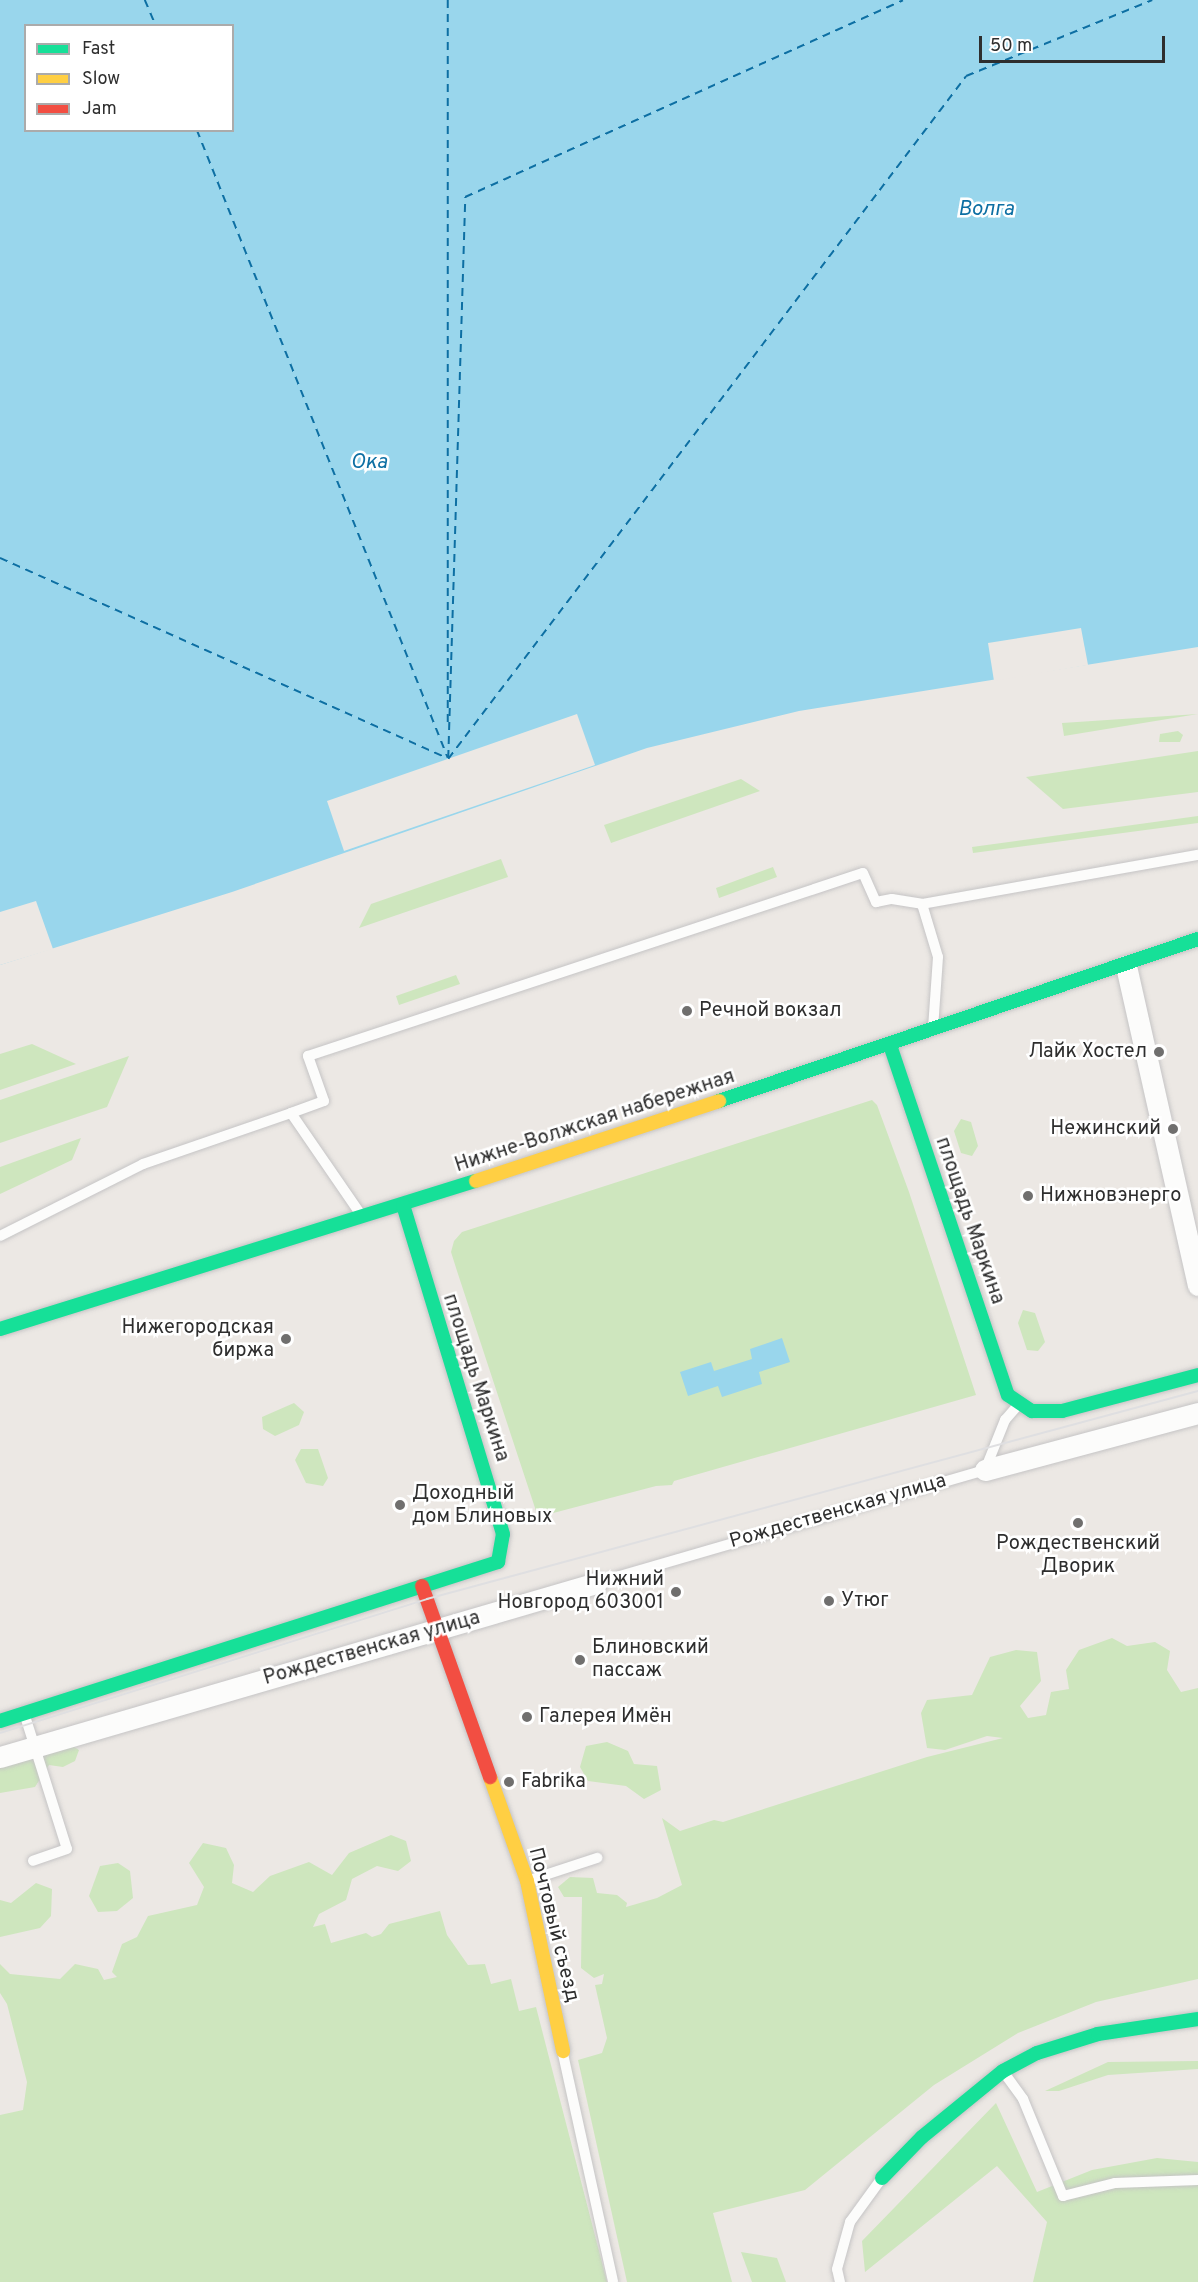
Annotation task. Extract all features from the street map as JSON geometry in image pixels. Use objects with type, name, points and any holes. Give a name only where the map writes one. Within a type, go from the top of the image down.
[{"type":"street","name":"Нижне-Волжская набережная","points":[[0,1329],[403,1205],[933,1031],[1126,966],[1198,939]]},
{"type":"street","points":[[1126,966],[1198,1285]]},
{"type":"street","name":"площадь Маркина","points":[[891,1045],[1008,1395],[1018,1405]]},
{"type":"street","name":"площадь Маркина","points":[[403,1205],[503,1534],[498,1562]]},
{"type":"street","points":[[1018,1405],[1032,1411],[1062,1411],[1198,1375]]},
{"type":"street","name":"Рождественская улица","points":[[985,1470],[1198,1413]]},
{"type":"street","name":"Рождественская улица","points":[[0,1720],[498,1562]]},
{"type":"street","name":"Рождественская улица","points":[[0,1757],[35,1749],[596,1583]]},
{"type":"street","name":"Почтовый съезд","points":[[422,1586],[527,1881],[563,2051]]},
{"type":"street","points":[[882,2178],[922,2137],[1003,2071],[1037,2053],[1098,2034],[1198,2019]]},
{"type":"lane","points":[[0,1236],[143,1164],[324,1101],[308,1056],[863,873],[876,902],[892,898],[922,904],[1198,855]]},
{"type":"lane","points":[[922,904],[938,957],[933,1031]]},
{"type":"lane","points":[[291,1113],[363,1218]]},
{"type":"lane","points":[[985,1470],[1005,1420],[1018,1405]]},
{"type":"lane","name":"Рождественская улица","points":[[596,1583],[985,1470]]},
{"type":"lane","points":[[24,1713],[67,1850],[33,1861]]},
{"type":"lane","points":[[527,1881],[597,1858]]},
{"type":"lane","name":"Почтовый съезд","points":[[563,2051],[613,2282]]},
{"type":"lane","points":[[1003,2071],[1023,2099],[1063,2196],[1115,2183],[1198,2180]]},
{"type":"lane","points":[[840,2282],[837,2270],[850,2222],[882,2178]]},
{"type":"green space","points":[[1198,714],[1064,736],[1062,723]]},
{"type":"green space","points":[[1178,731],[1183,735],[1180,742],[1159,742],[1160,734]]},
{"type":"green space","points":[[1198,751],[1198,792],[1063,809],[1026,777]]},
{"type":"green space","points":[[741,779],[760,791],[611,843],[604,825]]},
{"type":"green space","points":[[1198,816],[1198,823],[973,853],[972,847]]},
{"type":"green space","points":[[501,859],[508,877],[359,928],[371,904]]},
{"type":"green space","points":[[773,867],[777,877],[719,898],[716,888]]},
{"type":"green space","points":[[456,975],[460,984],[399,1005],[396,996]]},
{"type":"green space","points":[[32,1044],[76,1064],[0,1090],[0,1054]]},
{"type":"green space","points":[[129,1056],[107,1107],[0,1143],[0,1100]]},
{"type":"green space","points":[[872,1100],[877,1105],[909,1192],[976,1395],[674,1481],[672,1485],[656,1486],[538,1517],[451,1252],[454,1241],[462,1232]]},
{"type":"green space","points":[[961,1119],[971,1122],[978,1146],[972,1156],[961,1153],[954,1131]]},
{"type":"green space","points":[[81,1138],[72,1160],[0,1194],[0,1167]]},
{"type":"green space","points":[[1023,1310],[1035,1313],[1045,1342],[1038,1351],[1027,1350],[1018,1323]]},
{"type":"green space","points":[[294,1403],[304,1412],[299,1425],[275,1436],[263,1429],[262,1417]]},
{"type":"green space","points":[[301,1449],[318,1449],[328,1478],[323,1486],[306,1483],[295,1460]]},
{"type":"green space","points":[[1112,1638],[1127,1646],[1155,1642],[1170,1651],[1167,1670],[1181,1692],[1198,1688],[1198,1979],[1096,2002],[1018,2033],[934,2085],[805,2190],[713,2213],[732,2282],[627,2282],[578,2060],[602,2053],[607,2038],[595,1985],[602,1984],[604,1974],[594,1978],[581,1968],[582,1897],[564,1897],[558,1887],[570,1877],[593,1878],[597,1893],[617,1895],[627,1903],[626,1907],[657,1898],[682,1885],[662,1818],[680,1831],[714,1820],[723,1822],[927,1757],[1003,1738],[987,1736],[945,1750],[927,1748],[921,1713],[927,1700],[972,1695],[990,1657],[1016,1650],[1037,1652],[1041,1681],[1020,1706],[1028,1718],[1046,1715],[1051,1692],[1069,1689],[1066,1670],[1079,1650]]},
{"type":"green space","points":[[65,1741],[79,1750],[75,1761],[63,1767],[49,1765],[35,1787],[0,1793],[0,1762],[32,1749],[46,1755],[50,1746]]},
{"type":"green space","points":[[607,1742],[628,1751],[634,1764],[657,1766],[661,1790],[644,1799],[626,1786],[588,1781],[580,1767],[586,1746]]},
{"type":"green space","points":[[391,1835],[406,1841],[411,1861],[398,1871],[377,1866],[352,1879],[346,1900],[319,1914],[313,1927],[325,1924],[331,1943],[366,1933],[372,1937],[381,1934],[389,1924],[440,1911],[447,1935],[468,1965],[485,1964],[491,1984],[511,1979],[519,2011],[536,2007],[607,2282],[0,2282],[0,2115],[23,2110],[27,2082],[7,2004],[0,1993],[0,1964],[10,1974],[60,1979],[75,1964],[98,1969],[104,1980],[117,1977],[112,1972],[122,1944],[137,1937],[148,1916],[197,1905],[204,1887],[189,1863],[203,1843],[226,1848],[234,1865],[232,1883],[253,1892],[270,1876],[309,1862],[332,1875],[349,1853]]},
{"type":"green space","points":[[118,1863],[130,1871],[133,1898],[117,1911],[98,1912],[89,1896],[100,1866]]},
{"type":"green space","points":[[36,1883],[52,1889],[51,1916],[40,1928],[0,1937],[0,1900],[11,1903]]},
{"type":"green space","points":[[1198,2061],[1198,2069],[1108,2075],[1059,2091],[1045,2091],[1108,2062]]},
{"type":"green space","points":[[996,2103],[1037,2192],[1092,2170],[1157,2158],[1198,2162],[1198,2282],[1033,2282],[1047,2222],[997,2166],[865,2272],[862,2241]]},
{"type":"green space","points":[[741,2252],[777,2258],[786,2282],[752,2282]]},
{"type":"water","name":"Ока","points":[[0,0],[1198,0],[1198,647],[799,711],[647,748],[232,892],[0,965]]},
{"type":"water","points":[[782,1338],[790,1362],[759,1372],[762,1384],[722,1397],[718,1386],[688,1396],[680,1372],[711,1362],[714,1371],[752,1359],[750,1349]]},
{"type":"pier","points":[[1081,628],[1088,665],[994,681],[988,643]]},
{"type":"pier","points":[[577,714],[595,765],[344,851],[327,801]]},
{"type":"pier","points":[[36,901],[53,949],[0,965],[0,912]]},
{"type":"ferry route","points":[[145,0],[155,24]]},
{"type":"ferry route","points":[[448,0],[448,725]]},
{"type":"ferry route","points":[[448,758],[465,197],[903,0]]},
{"type":"ferry route","points":[[448,759],[966,76],[1152,0]]},
{"type":"ferry route","points":[[198,132],[448,758]]},
{"type":"ferry route","points":[[0,558],[447,758]]},
{"type":"tram line","points":[[0,1733],[427,1599],[1198,1391]]},
{"type":"traffic: fast","points":[[719,1101],[1198,939]]},
{"type":"traffic: fast","points":[[890,1045],[1008,1395],[1032,1411],[1062,1411],[1198,1375]]},
{"type":"traffic: fast","points":[[0,1329],[476,1181]]},
{"type":"traffic: fast","points":[[0,1721],[498,1562],[503,1534],[403,1205]]},
{"type":"traffic: fast","points":[[882,2178],[922,2137],[1003,2071],[1037,2053],[1098,2034],[1198,2019]]},
{"type":"traffic: slow","points":[[476,1181],[719,1101]]},
{"type":"traffic: slow","points":[[490,1777],[527,1881],[563,2051]]},
{"type":"traffic: jam","points":[[422,1586],[490,1777]]},
{"type":"place","name":"Речной вокзал","points":[[687,1011]]},
{"type":"place","name":"Лайк Хостел","points":[[1159,1052]]},
{"type":"place","name":"Нежинский","points":[[1173,1129]]},
{"type":"place","name":"Нижновэнерго","points":[[1028,1196]]},
{"type":"place","name":"Нижегородская биржа","points":[[286,1339]]},
{"type":"place","name":"Доходный дом Блиновых","points":[[400,1505]]},
{"type":"place","name":"Рождественский Дворик","points":[[1078,1523]]},
{"type":"place","name":"Нижний Новгород 603001","points":[[676,1592]]},
{"type":"place","name":"Утюг","points":[[829,1601]]},
{"type":"place","name":"Блиновский пассаж","points":[[580,1660]]},
{"type":"place","name":"Галерея Имён","points":[[527,1717]]},
{"type":"place","name":"Fabrika","points":[[509,1782]]},
{"type":"water label","name":"Волга","points":[[986,210]]}]
